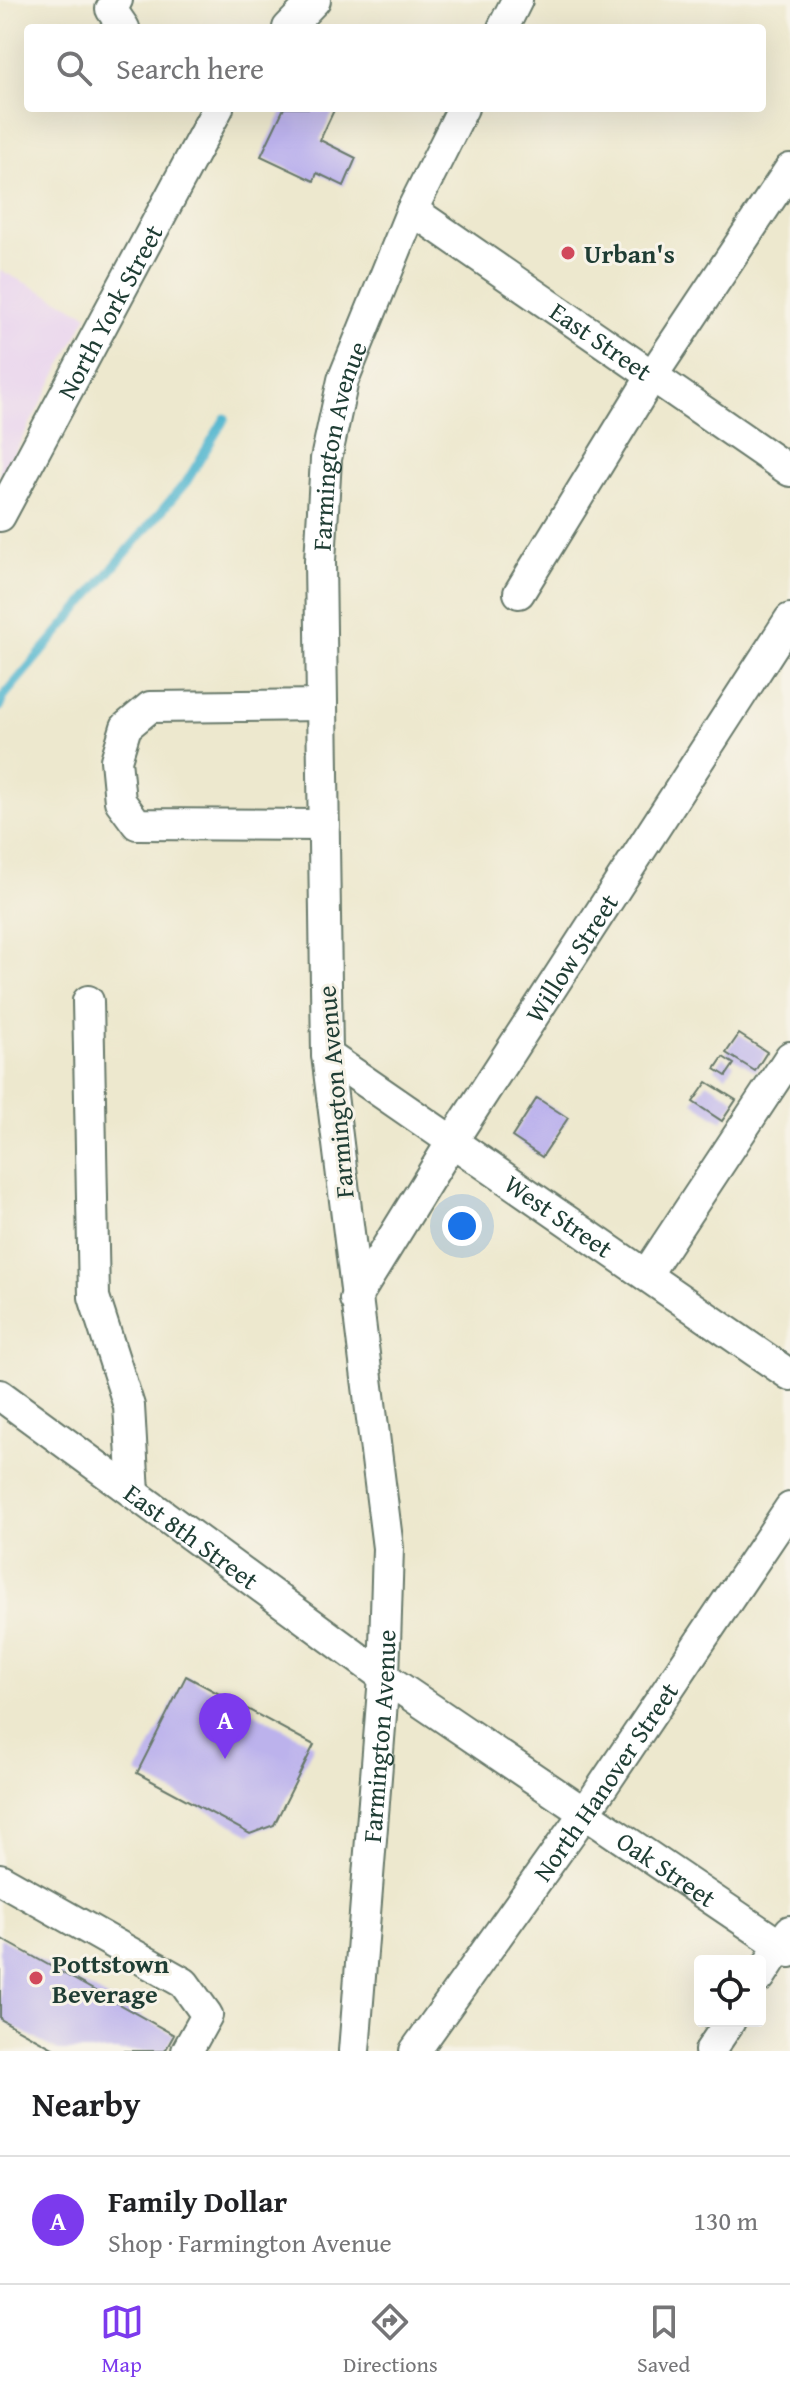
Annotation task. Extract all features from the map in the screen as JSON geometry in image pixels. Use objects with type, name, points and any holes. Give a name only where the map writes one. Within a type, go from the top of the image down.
[{"type":"street","points":[[117,0],[111,9],[121,24]]},
{"type":"street","points":[[292,24],[315,0]]},
{"type":"street","points":[[505,24],[517,0]]},
{"type":"street","name":"North York Street","points":[[0,516],[216,112]]},
{"type":"street","name":"Farmington Avenue","points":[[354,2051],[384,1677],[388,1548],[327,1055],[320,561],[326,459],[343,380],[412,210],[461,112]]},
{"type":"street","points":[[519,593],[652,376],[790,169]]},
{"type":"street","name":"East Street","points":[[412,210],[790,471]]},
{"type":"street","name":"Willow Street","points":[[355,1299],[453,1140],[790,619]]},
{"type":"street","points":[[322,705],[150,707],[126,727],[116,760],[120,801],[137,824],[324,825]]},
{"type":"street","points":[[88,1001],[92,1283],[100,1323],[129,1406],[134,1493]]},
{"type":"street","name":"West Street","points":[[327,1055],[790,1375]]},
{"type":"street","points":[[646,1275],[790,1057]]},
{"type":"street","name":"East 8th Street","points":[[0,1395],[384,1677]]},
{"type":"street","name":"North Hanover Street","points":[[415,2051],[586,1811],[790,1508]]},
{"type":"street","name":"Oak Street","points":[[384,1677],[787,1943]]},
{"type":"street","points":[[0,1879],[184,1983],[207,2015],[187,2051]]},
{"type":"street","points":[[766,1969],[787,1943]]},
{"type":"street","points":[[710,2051],[726,2027]]},
{"type":"shaded area","points":[[0,270],[88,315],[0,480]]},
{"type":"building","points":[[282,112],[333,112],[320,140],[356,158],[344,186],[317,173],[314,181],[261,156]]},
{"type":"building","points":[[739,1034],[767,1052],[755,1071],[726,1053]]},
{"type":"building","points":[[723,1057],[734,1064],[726,1076],[715,1069]]},
{"type":"building","points":[[707,1082],[736,1100],[722,1121],[693,1102]]},
{"type":"building","points":[[537,1098],[568,1118],[542,1157],[512,1137]]},
{"type":"building","points":[[186,1676],[314,1745],[274,1825],[250,1834],[137,1773]]},
{"type":"building","name":"Pottstown Beverage","points":[[0,1938],[174,2035],[165,2051],[58,2051],[0,2019]]},
{"type":"waterway","points":[[0,707],[3,697],[187,481],[225,418]]},
{"type":"place","name":"Urban's","points":[[568,253]]},
{"type":"place","name":"Family Dollar","points":[[225,1759]]},
{"type":"place","name":"Pottstown Beverage","points":[[36,1978]]}]
